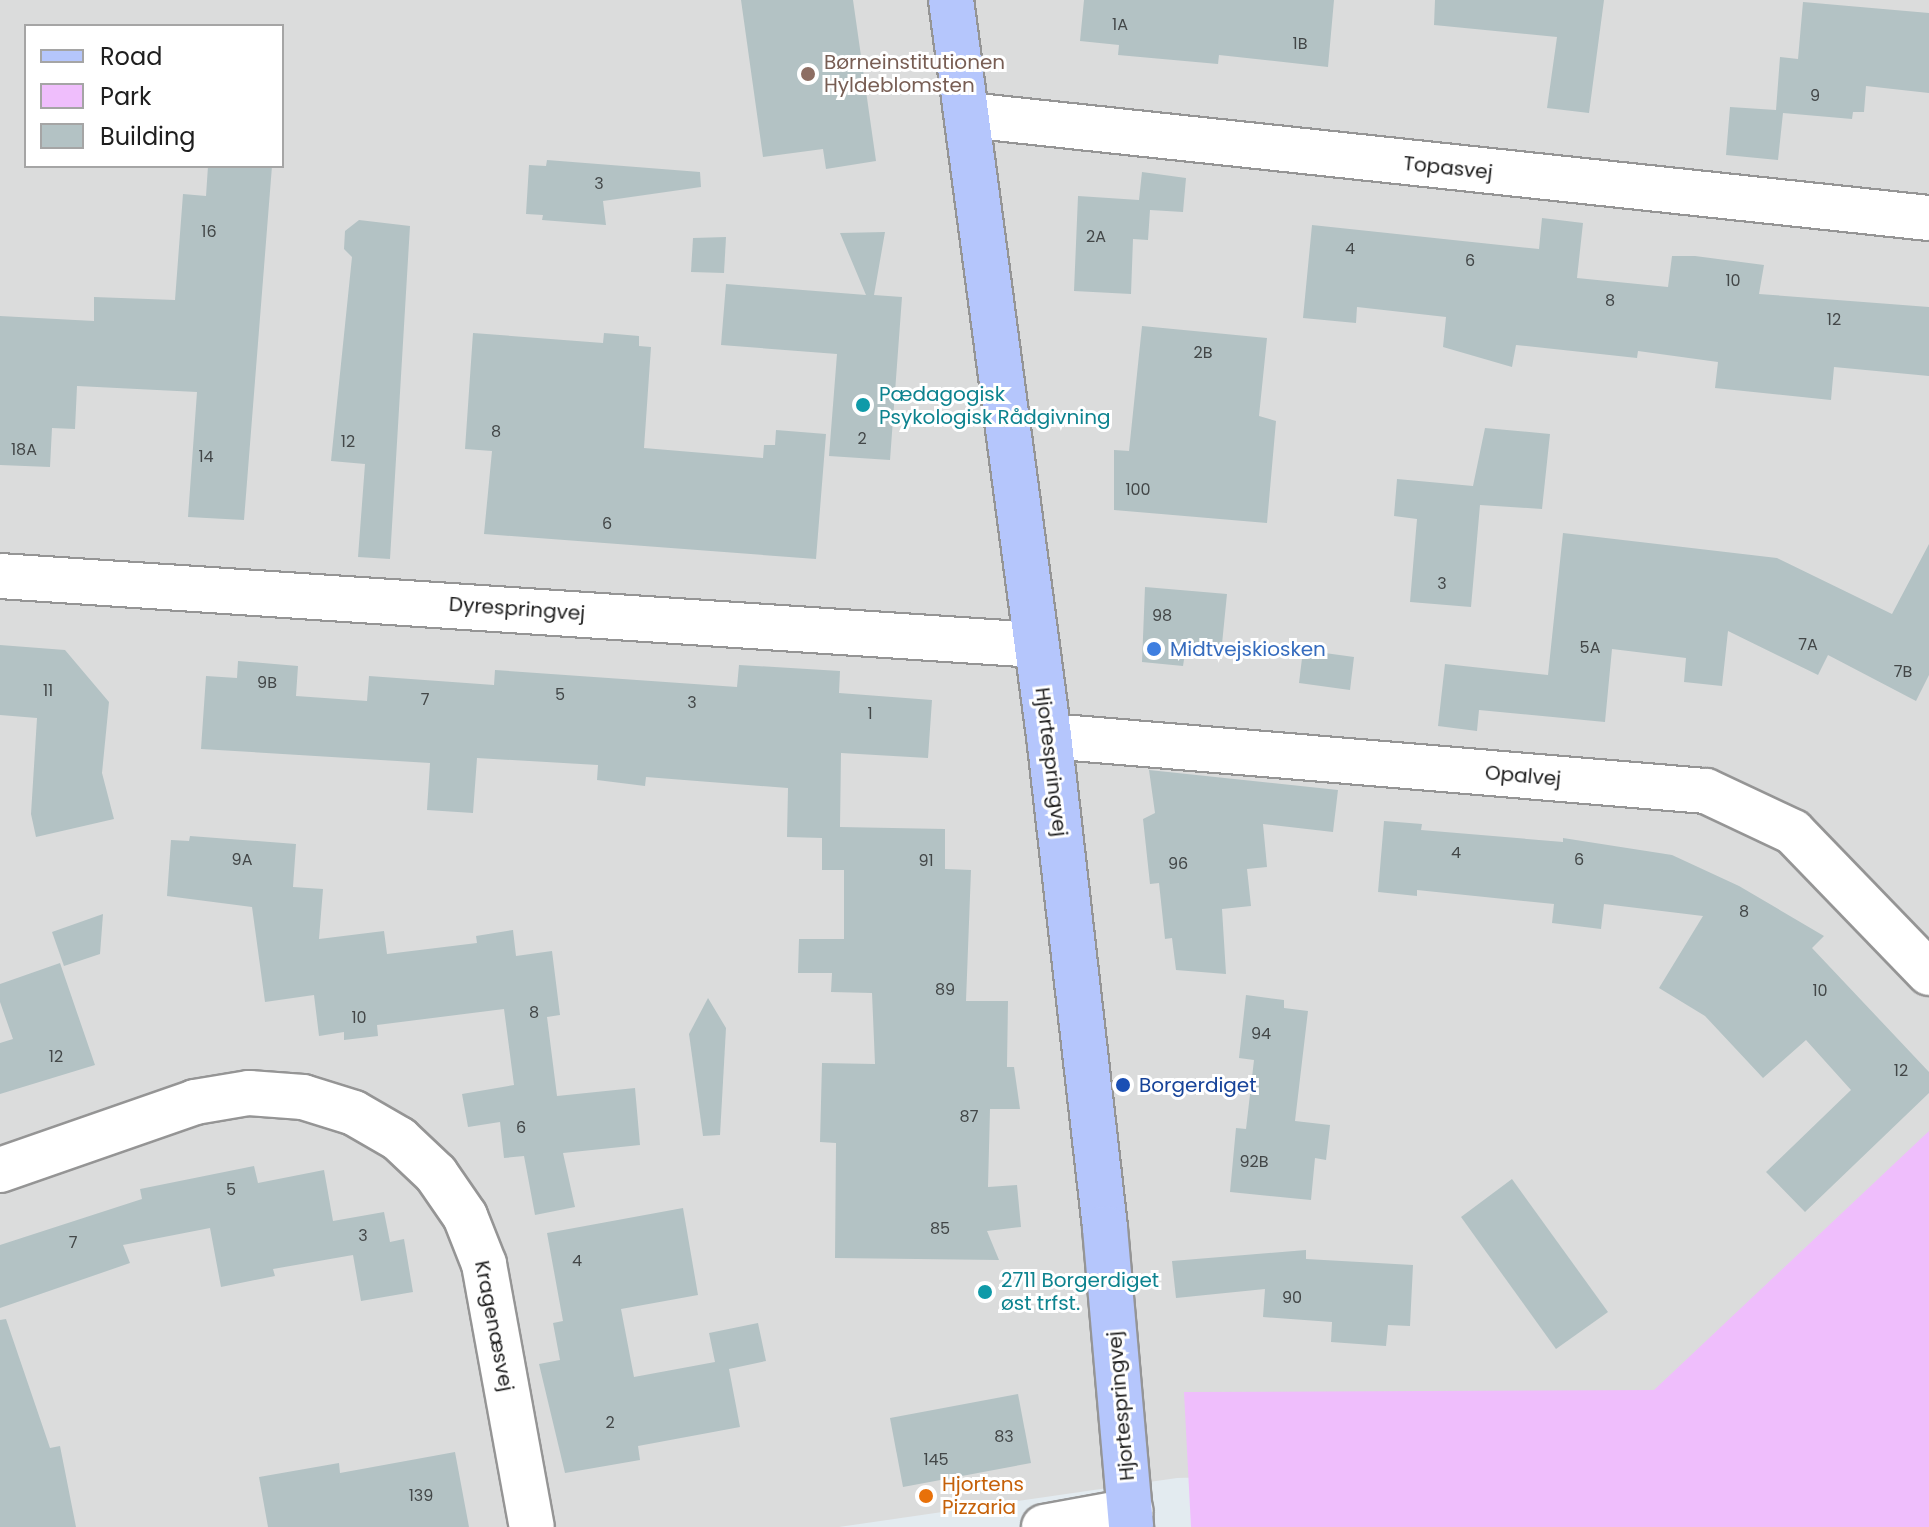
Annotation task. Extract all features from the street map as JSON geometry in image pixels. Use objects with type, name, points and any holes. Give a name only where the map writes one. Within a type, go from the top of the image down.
[{"type":"street","name":"Hjortespringvej","points":[[951,0],[1049,736],[1105,1228],[1131,1519]]},
{"type":"street","name":"Topasvej","points":[[968,115],[1929,218]]},
{"type":"street","name":"Dyrespringvej","points":[[0,576],[1035,645]]},
{"type":"street","name":"Opalvej","points":[[1049,736],[1706,791],[1793,832],[1929,973]]},
{"type":"street","name":"Kragenæsvej","points":[[0,1170],[195,1102],[249,1093],[303,1097],[354,1113],[399,1139],[436,1174],[458,1205],[484,1264],[532,1527]]},
{"type":"street","points":[[1044,1527],[1131,1519]]},
{"type":"shaded area","points":[[0,0],[1929,0],[1929,1132],[1572,1468],[1177,1478],[839,1527],[0,1527]]},
{"type":"green space","points":[[1929,1131],[1929,1527],[1191,1527],[1184,1392],[1654,1390]]},
{"type":"building","name":"Børneinstitutionen Hyldeblomsten","points":[[741,0],[853,0],[876,161],[826,169],[823,149],[763,157]]},
{"type":"building","points":[[1084,0],[1334,0],[1328,67],[1219,55],[1218,64],[1118,55],[1119,45],[1080,41]]},
{"type":"building","points":[[1435,0],[1604,0],[1589,113],[1547,108],[1557,37],[1434,25]]},
{"type":"building","points":[[1803,2],[1929,13],[1929,93],[1866,86],[1864,112],[1853,112],[1852,119],[1783,113],[1778,160],[1726,155],[1730,107],[1776,110],[1780,57],[1798,59]]},
{"type":"building","points":[[547,160],[700,172],[701,187],[603,201],[606,225],[542,220],[543,215],[526,214],[529,165],[546,166]]},
{"type":"building","points":[[208,168],[272,168],[244,520],[188,517],[197,392],[77,386],[75,429],[52,428],[50,467],[0,465],[0,316],[94,321],[94,297],[175,300],[183,194],[206,196]]},
{"type":"building","points":[[1142,172],[1186,178],[1183,212],[1150,210],[1148,240],[1133,239],[1131,294],[1074,291],[1078,196],[1139,200]]},
{"type":"building","points":[[1542,218],[1583,223],[1577,278],[1668,287],[1672,256],[1695,256],[1764,265],[1759,294],[1929,307],[1929,376],[1834,367],[1831,400],[1715,388],[1718,362],[1638,351],[1637,358],[1516,345],[1512,367],[1443,347],[1446,317],[1357,307],[1356,323],[1303,318],[1312,225],[1539,249]]},
{"type":"building","points":[[359,220],[410,226],[390,559],[358,557],[365,464],[331,461],[352,257],[344,249],[345,231]]},
{"type":"building","name":"Pædagogisk Psykologisk Rådgivning","points":[[885,232],[874,295],[902,297],[890,460],[829,456],[837,354],[721,345],[726,284],[866,295],[840,233]]},
{"type":"building","points":[[726,237],[724,273],[691,272],[693,238]]},
{"type":"building","points":[[1142,326],[1267,338],[1259,416],[1276,421],[1267,523],[1114,510],[1114,450],[1129,451]]},
{"type":"building","points":[[473,333],[603,343],[604,333],[639,336],[639,346],[651,347],[644,448],[763,458],[764,445],[775,445],[776,430],[826,434],[816,559],[484,534],[492,451],[465,449]]},
{"type":"building","points":[[1485,428],[1550,434],[1542,509],[1480,505],[1471,607],[1410,602],[1417,519],[1394,516],[1397,479],[1473,486]]},
{"type":"building","points":[[1563,533],[1777,558],[1892,614],[1929,544],[1929,675],[1916,701],[1828,655],[1818,675],[1728,631],[1722,686],[1684,682],[1686,658],[1612,649],[1605,722],[1479,710],[1477,731],[1438,726],[1445,664],[1548,675]]},
{"type":"building","points":[[1145,587],[1227,594],[1222,644],[1209,643],[1208,649],[1186,647],[1183,666],[1142,662]]},
{"type":"building","points":[[0,645],[65,650],[109,702],[102,773],[114,819],[36,837],[31,814],[37,718],[0,715]]},
{"type":"building","points":[[1303,650],[1354,657],[1350,690],[1299,683]]},
{"type":"building","points":[[238,661],[298,666],[296,696],[367,701],[369,676],[494,685],[495,670],[737,687],[739,665],[840,671],[839,693],[932,700],[928,758],[841,753],[840,827],[945,829],[945,869],[971,870],[966,1001],[1008,1001],[1007,1067],[1014,1067],[1020,1109],[990,1109],[988,1187],[1017,1185],[1021,1227],[987,1231],[999,1260],[835,1258],[836,1143],[820,1142],[822,1063],[875,1064],[872,993],[831,992],[832,973],[798,973],[799,939],[844,939],[844,870],[822,870],[822,838],[787,837],[788,788],[646,777],[645,786],[597,780],[598,765],[477,758],[473,813],[427,810],[430,763],[201,749],[206,676],[237,678]]},
{"type":"building","points":[[1149,770],[1338,790],[1333,832],[1263,824],[1267,867],[1247,869],[1251,906],[1222,909],[1226,974],[1176,970],[1172,938],[1165,939],[1159,883],[1150,884],[1143,819],[1155,813]]},
{"type":"building","points":[[1384,821],[1422,824],[1421,830],[1563,842],[1563,838],[1672,855],[1739,886],[1824,936],[1812,948],[1929,1072],[1929,1093],[1805,1212],[1766,1172],[1851,1090],[1806,1040],[1763,1078],[1705,1016],[1659,988],[1703,916],[1604,904],[1601,929],[1552,923],[1554,904],[1417,890],[1417,896],[1378,892]]},
{"type":"building","points":[[190,836],[296,844],[293,887],[323,889],[319,939],[384,931],[387,954],[477,943],[476,936],[513,930],[516,956],[552,951],[560,1015],[547,1017],[557,1096],[635,1088],[640,1145],[563,1153],[575,1207],[535,1215],[524,1156],[504,1158],[500,1122],[468,1127],[462,1094],[514,1085],[504,1009],[377,1025],[378,1036],[344,1040],[344,1032],[319,1036],[314,995],[265,1002],[252,907],[167,896],[171,840],[189,841]]},
{"type":"building","points":[[103,914],[100,954],[64,966],[52,932]]},
{"type":"building","points":[[60,963],[95,1065],[0,1094],[0,1043],[13,1039],[0,1002],[0,984]]},
{"type":"building","points":[[1246,995],[1284,1000],[1284,1008],[1308,1011],[1295,1121],[1330,1125],[1326,1160],[1315,1158],[1311,1200],[1230,1192],[1236,1128],[1246,1129],[1254,1060],[1239,1058]]},
{"type":"building","points":[[708,998],[726,1028],[720,1135],[703,1136],[689,1034]]},
{"type":"building","points":[[254,1166],[258,1183],[324,1170],[333,1221],[384,1212],[390,1242],[404,1239],[413,1292],[361,1301],[353,1255],[273,1269],[275,1276],[221,1287],[210,1228],[123,1245],[130,1263],[0,1308],[0,1245],[142,1199],[140,1189]]},
{"type":"building","points":[[1512,1179],[1608,1312],[1556,1349],[1461,1217]]},
{"type":"building","points":[[683,1208],[698,1295],[621,1309],[634,1377],[715,1362],[709,1333],[758,1323],[766,1361],[729,1369],[740,1427],[638,1446],[640,1460],[565,1473],[539,1364],[560,1360],[553,1323],[563,1321],[547,1233]]},
{"type":"building","points":[[1306,1250],[1306,1259],[1413,1265],[1410,1326],[1388,1325],[1386,1346],[1331,1342],[1332,1322],[1263,1317],[1265,1289],[1176,1298],[1172,1261]]},
{"type":"building","points":[[6,1319],[50,1448],[60,1446],[76,1527],[0,1527],[0,1320]]},
{"type":"building","points":[[1018,1394],[1031,1463],[903,1487],[890,1418]]},
{"type":"building","points":[[455,1452],[469,1527],[268,1527],[259,1477],[339,1463],[340,1473]]},
{"type":"place","name":"Børneinstitutionen Hyldeblomsten","points":[[808,74]]},
{"type":"place","name":"Pædagogisk Psykologisk Rådgivning","points":[[863,405]]},
{"type":"place","name":"Midtvejskiosken","points":[[1154,649]]},
{"type":"place","name":"Borgerdiget","points":[[1123,1085]]},
{"type":"place","name":"2711 Borgerdiget øst trfst.","points":[[985,1292]]},
{"type":"place","name":"Hjortens Pizzaria","points":[[926,1496]]}]
